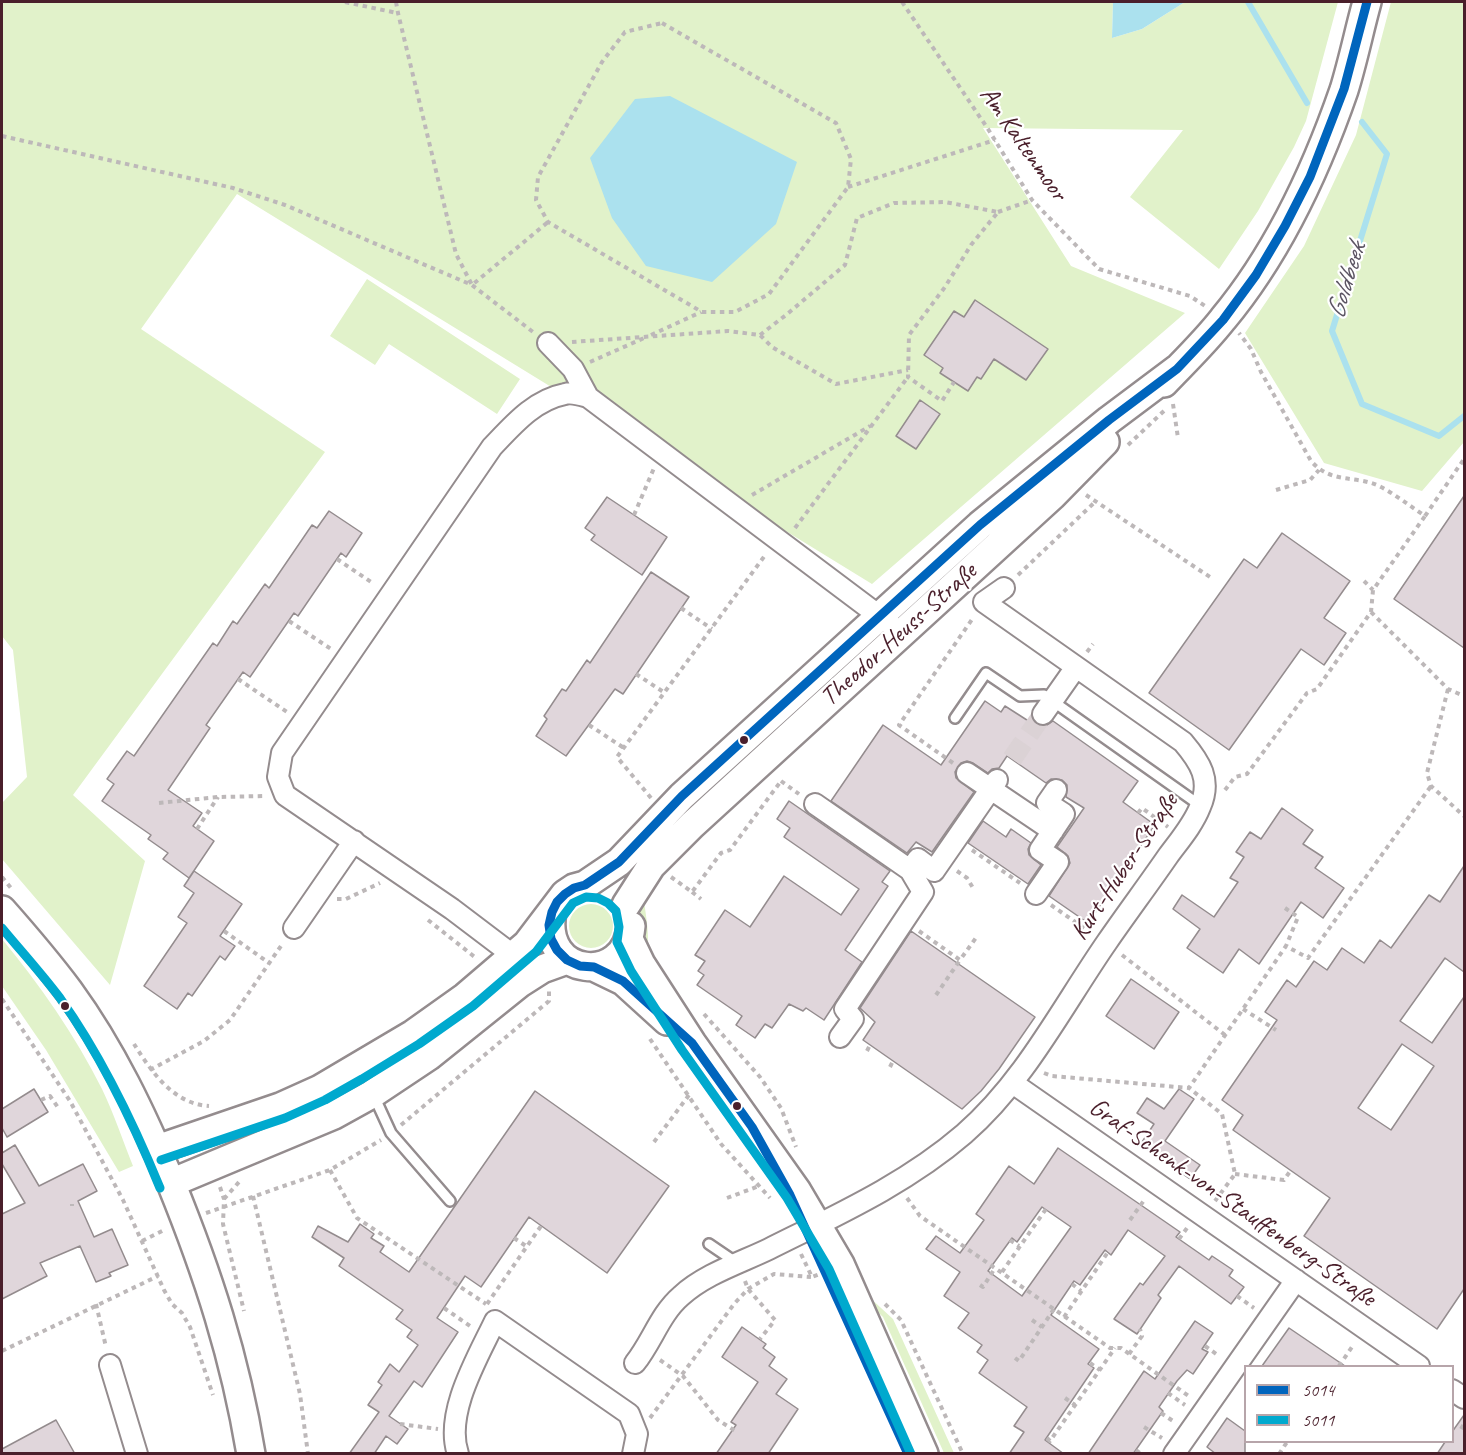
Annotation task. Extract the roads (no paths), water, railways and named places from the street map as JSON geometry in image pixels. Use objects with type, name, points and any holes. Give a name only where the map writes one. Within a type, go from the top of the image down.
[{"type":"main road","name":"Theodor-Heuss-Straße","points":[[626,905],[651,866],[1052,496],[1223,320],[1256,275],[1310,177],[1344,89],[1367,2]]},
{"type":"main road","name":"Theodor-Heuss-Straße","points":[[157,1149],[280,1107],[320,1089],[413,1034],[465,997],[527,944],[565,894],[585,885],[619,862],[682,796],[980,525],[1038,476],[1177,369]]},
{"type":"main road","points":[[552,912],[549,925],[551,939],[557,951],[567,960],[580,966],[594,967],[616,958],[624,950],[629,939],[631,927],[626,905],[615,893],[601,886],[585,885]]},
{"type":"main road","points":[[2,910],[63,983],[86,1016],[118,1068],[140,1111],[212,1289],[232,1357],[251,1454]]},
{"type":"main road","points":[[629,939],[641,964],[692,1043],[796,1191],[826,1271],[908,1454]]},
{"type":"main road","points":[[171,1183],[324,1119],[372,1094],[429,1056],[520,983],[542,969],[567,960]]},
{"type":"main road","points":[[594,967],[623,981],[692,1043]]},
{"type":"main road","points":[[811,1228],[840,1264],[924,1454]]},
{"type":"street","points":[[548,343],[573,369],[588,397],[902,633]]},
{"type":"street","points":[[514,956],[452,909],[285,795],[278,777],[282,753],[492,447],[519,419],[539,404],[567,393],[588,397]]},
{"type":"street","name":"Kurt-Huber-Straße","points":[[641,1356],[661,1320],[680,1296],[700,1282],[897,1183],[928,1163],[965,1134],[993,1107],[1019,1076],[1106,943],[1182,837],[1201,806],[1205,780],[1198,759],[1183,742],[984,602],[1004,588]]},
{"type":"street","points":[[1048,708],[1076,667]]},
{"type":"street","points":[[967,773],[994,784],[1053,831]]},
{"type":"street","points":[[910,870],[918,859],[934,871],[994,784]]},
{"type":"street","points":[[1036,894],[1058,862],[1040,850],[1064,814],[1047,802],[1056,790]]},
{"type":"street","points":[[814,804],[910,870],[922,892],[845,1009],[853,1018],[840,1037]]},
{"type":"street","points":[[294,928],[354,841]]},
{"type":"street","name":"Graf-Schenk-von-Stauffenberg-Straße","points":[[1019,1076],[1156,1183],[1418,1365]]},
{"type":"street","points":[[1174,1454],[1296,1280]]},
{"type":"street","points":[[458,1454],[454,1432],[460,1400],[489,1321],[629,1414],[637,1434],[633,1454]]},
{"type":"street","points":[[110,1365],[137,1454]]},
{"type":"lane","points":[[955,718],[986,673],[1020,696],[1044,695],[1048,708],[1201,806]]},
{"type":"lane","points":[[372,1094],[391,1133],[450,1201]]},
{"type":"lane","points":[[709,1244],[738,1264]]},
{"type":"water","points":[[1113,2],[1185,2],[1142,29],[1112,38]]},
{"type":"water","points":[[670,96],[797,162],[776,224],[712,282],[646,266],[612,218],[590,158],[635,99]]},
{"type":"waterway","name":"Goldbeek","points":[[1248,2],[1307,103]]},
{"type":"waterway","name":"Goldbeek","points":[[1362,122],[1387,154],[1332,331],[1362,404],[1439,436],[1464,416]]},
{"type":"tunnel","points":[[1012,759],[1043,714]]}]
